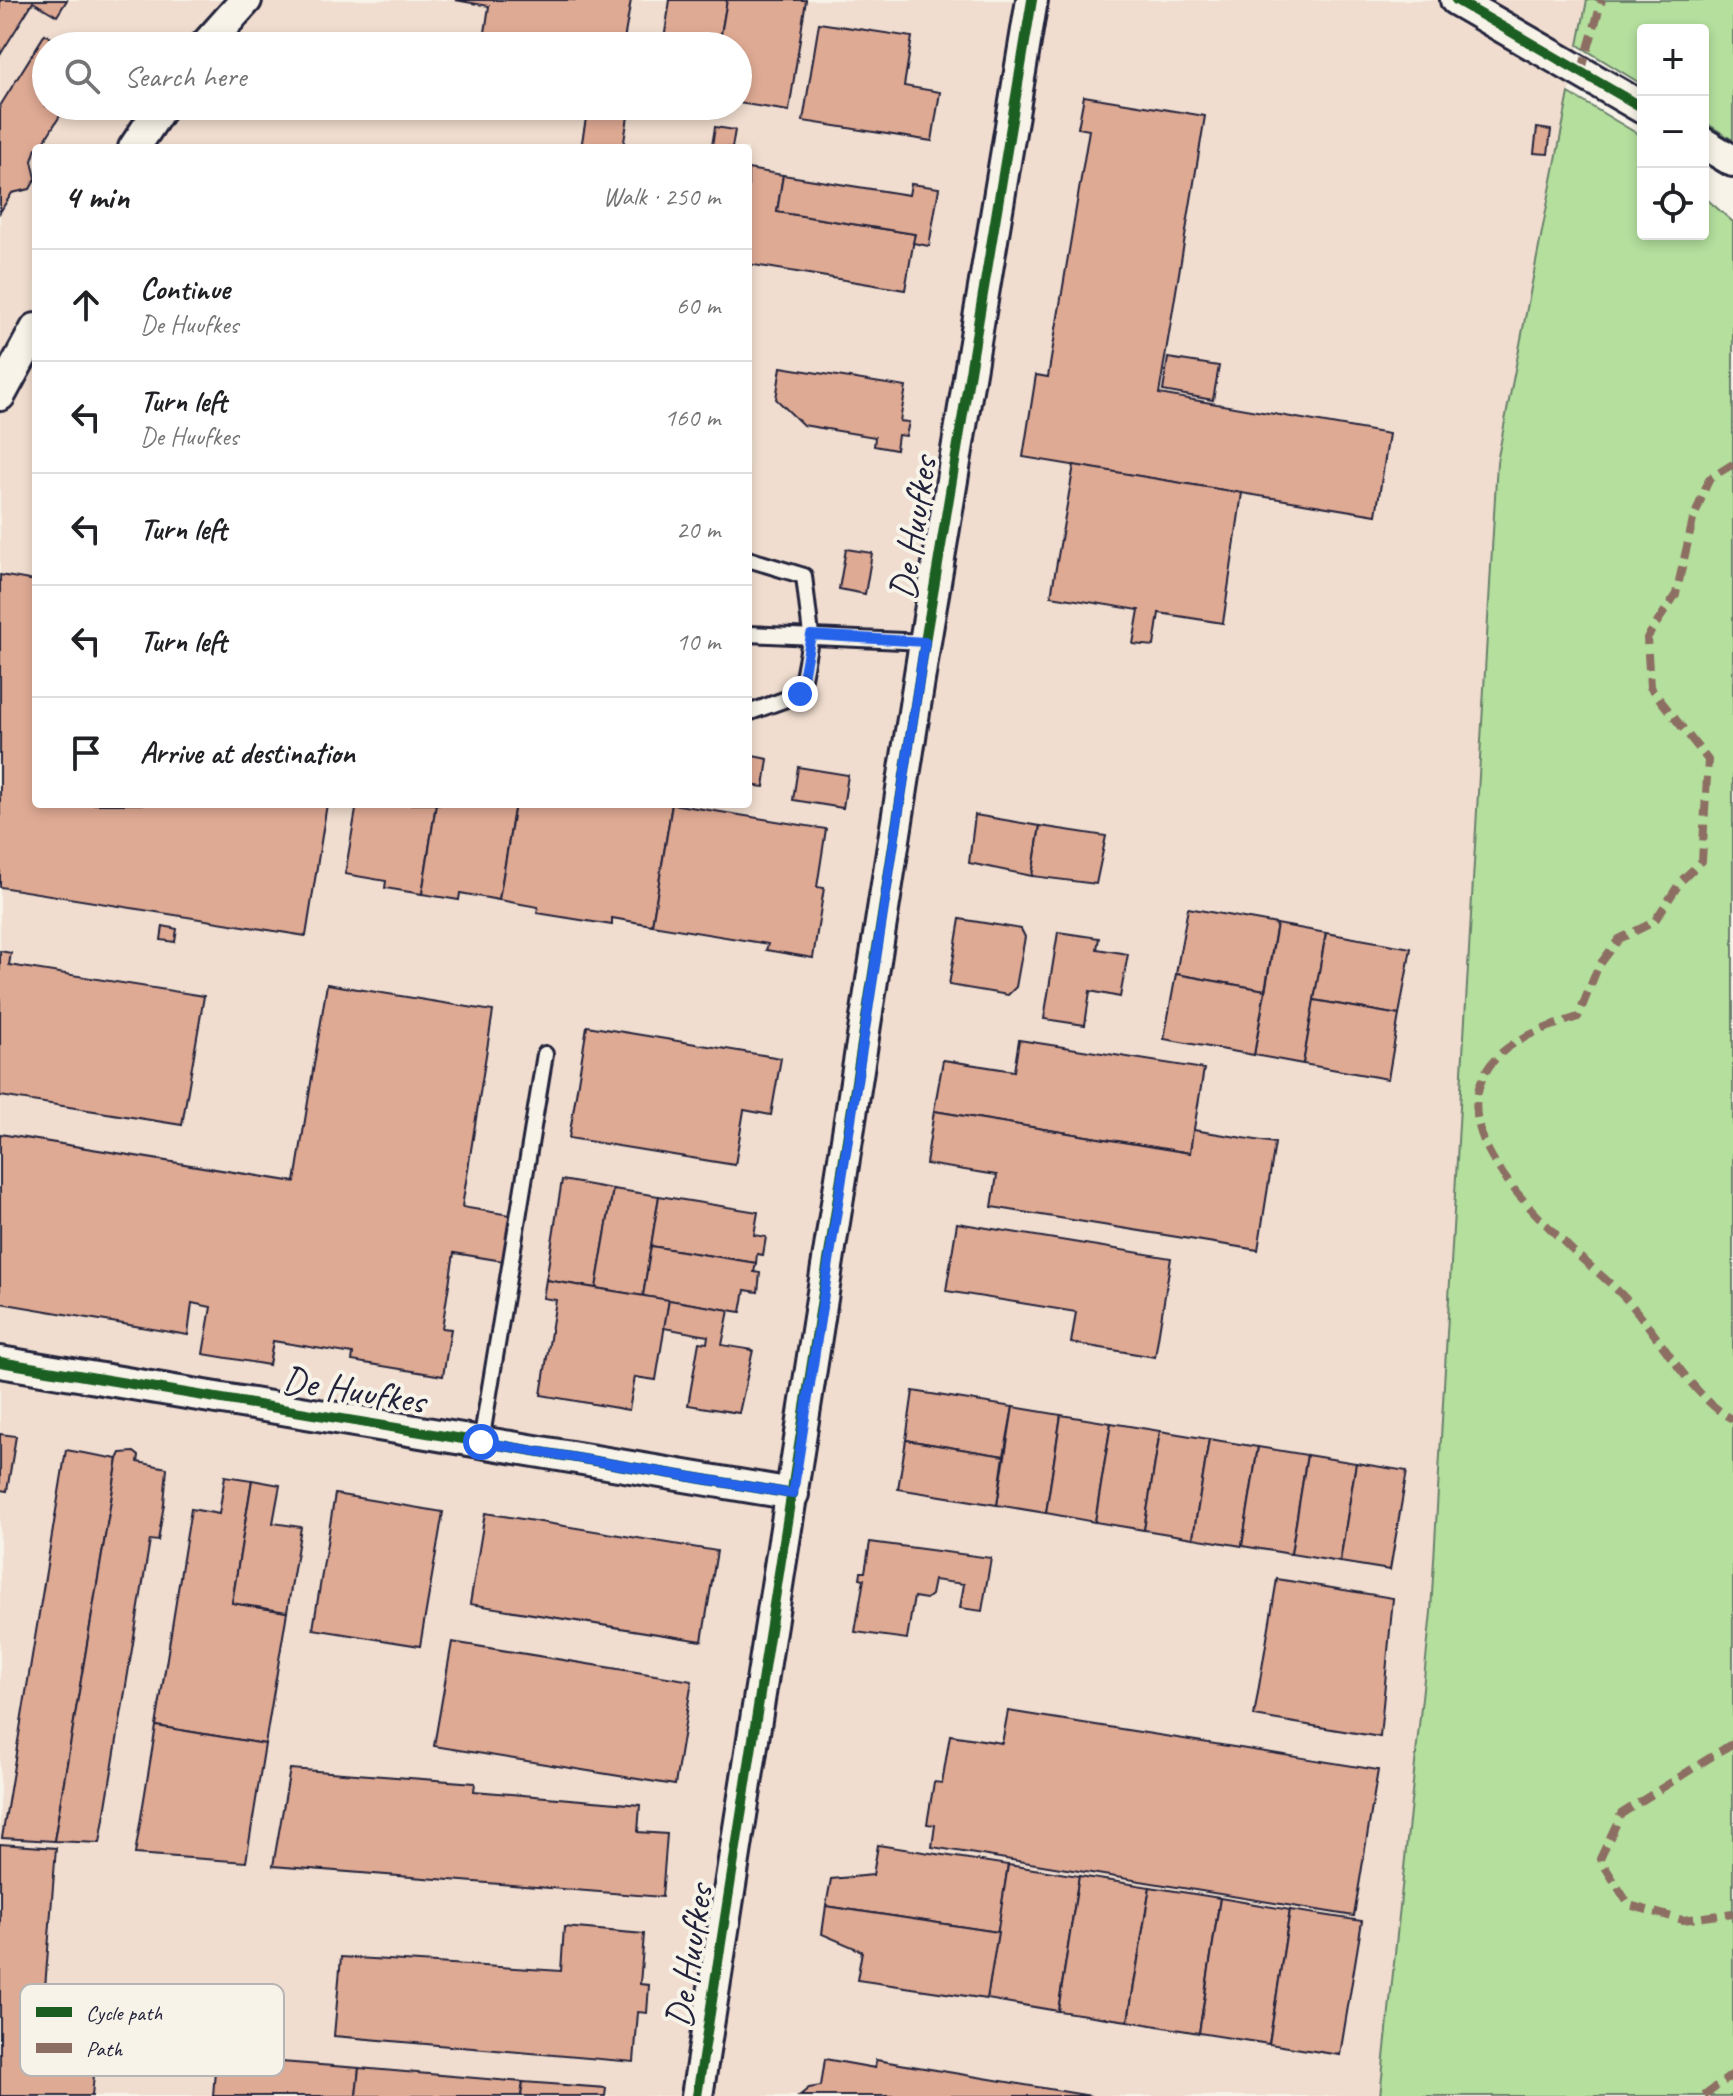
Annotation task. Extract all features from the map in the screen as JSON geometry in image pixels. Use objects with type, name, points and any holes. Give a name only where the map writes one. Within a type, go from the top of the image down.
[{"type":"street","points":[[217,32],[246,0]]},
{"type":"street","name":"De Huufkes","points":[[697,2096],[925,642],[1032,0]]},
{"type":"street","points":[[1456,0],[1637,105]]},
{"type":"street","points":[[137,144],[153,120]]},
{"type":"street","points":[[1709,147],[1733,161]]},
{"type":"street","points":[[0,395],[32,336]]},
{"type":"street","name":"De Huufkes","points":[[0,1362],[793,1494]]},
{"type":"lane","points":[[752,560],[804,576],[811,635],[800,694],[752,712]]},
{"type":"lane","points":[[752,634],[925,642]]},
{"type":"lane","points":[[481,1442],[545,1054]]},
{"type":"shaded area","points":[[0,0],[1587,0],[1497,462],[1431,1612],[1389,2096],[0,2096]]},
{"type":"green space","points":[[1587,0],[1733,0],[1733,140],[1709,125],[1709,24],[1637,24],[1637,81],[1578,45]]},
{"type":"green space","points":[[1569,93],[1637,133],[1637,240],[1709,240],[1709,201],[1733,222],[1733,2096],[1380,2096],[1431,1612],[1497,462]]},
{"type":"building","points":[[0,0],[67,0],[57,16],[33,2],[0,55]]},
{"type":"building","points":[[455,0],[631,0],[625,32],[485,32],[489,6]]},
{"type":"building","points":[[670,0],[727,0],[721,32],[665,32]]},
{"type":"building","points":[[727,0],[806,0],[789,111],[752,105],[752,32],[721,32]]},
{"type":"building","points":[[819,23],[912,37],[904,86],[940,92],[932,141],[803,121]]},
{"type":"building","points":[[32,55],[32,120],[57,120],[42,144],[32,144],[30,189],[12,193],[0,212],[0,106]]},
{"type":"building","points":[[1084,96],[1205,116],[1159,394],[1389,434],[1376,515],[1023,457],[1036,375],[1048,377],[1089,130],[1078,128]]},
{"type":"building","points":[[586,120],[627,120],[624,144],[582,144]]},
{"type":"building","points":[[715,127],[735,130],[733,144],[712,144]]},
{"type":"building","points":[[1537,128],[1551,130],[1548,154],[1534,153]]},
{"type":"building","points":[[752,170],[783,175],[777,212],[915,234],[905,290],[752,265]]},
{"type":"building","points":[[783,175],[909,195],[911,184],[939,188],[929,246],[913,243],[915,234],[777,212]]},
{"type":"building","points":[[1168,358],[1219,366],[1213,400],[1163,391]]},
{"type":"building","points":[[781,367],[906,387],[900,421],[909,422],[906,436],[898,435],[896,450],[874,446],[875,437],[803,425],[776,399]]},
{"type":"building","points":[[1074,465],[1242,493],[1223,623],[1159,613],[1154,646],[1133,644],[1139,610],[1051,596]]},
{"type":"building","points":[[846,549],[872,553],[865,594],[839,589]]},
{"type":"building","points":[[0,575],[32,580],[32,808],[326,808],[306,936],[0,887]]},
{"type":"building","points":[[752,756],[768,759],[764,787],[752,786]]},
{"type":"building","points":[[798,767],[848,775],[843,808],[793,800]]},
{"type":"building","points":[[356,808],[435,808],[422,894],[385,888],[386,881],[345,874]]},
{"type":"building","points":[[435,808],[514,808],[499,900],[460,893],[459,900],[422,894]]},
{"type":"building","points":[[514,808],[671,808],[652,925],[612,918],[612,925],[537,913],[538,907],[499,900]]},
{"type":"building","points":[[671,808],[697,808],[826,829],[817,887],[824,888],[813,958],[766,950],[768,944],[652,925]]},
{"type":"building","points":[[975,815],[1040,826],[1032,876],[969,863]]},
{"type":"building","points":[[1040,826],[1106,836],[1096,884],[1032,876]]},
{"type":"building","points":[[1188,908],[1277,924],[1265,990],[1176,974]]},
{"type":"building","points":[[960,919],[1021,929],[1025,937],[1016,987],[1008,995],[949,985]]},
{"type":"building","points":[[1277,924],[1326,933],[1303,1064],[1254,1055]]},
{"type":"building","points":[[163,926],[177,929],[175,942],[161,940]]},
{"type":"building","points":[[1058,932],[1099,938],[1097,949],[1128,954],[1120,997],[1090,991],[1085,1025],[1044,1019]]},
{"type":"building","points":[[1326,933],[1411,948],[1399,1015],[1314,1000]]},
{"type":"building","points":[[0,951],[11,953],[9,965],[204,996],[182,1125],[0,1096]]},
{"type":"building","points":[[1176,974],[1265,990],[1254,1055],[1164,1039]]},
{"type":"building","points":[[327,984],[493,1011],[462,1207],[510,1215],[503,1261],[454,1253],[442,1328],[451,1329],[443,1376],[352,1361],[353,1354],[273,1341],[269,1365],[203,1354],[211,1307],[192,1303],[188,1335],[0,1303],[0,1134],[295,1182]]},
{"type":"building","points":[[1314,1000],[1399,1015],[1388,1079],[1303,1064]]},
{"type":"building","points":[[587,1026],[781,1058],[771,1115],[744,1110],[735,1165],[569,1138]]},
{"type":"building","points":[[1019,1040],[1204,1069],[1190,1153],[934,1111],[943,1060],[1014,1071]]},
{"type":"building","points":[[934,1111],[1190,1153],[1193,1130],[1275,1143],[1258,1250],[992,1207],[997,1175],[926,1164]]},
{"type":"building","points":[[562,1180],[613,1189],[596,1288],[546,1280]]},
{"type":"building","points":[[613,1189],[659,1196],[643,1296],[596,1288]]},
{"type":"building","points":[[659,1196],[758,1212],[754,1235],[766,1237],[763,1255],[757,1254],[756,1263],[651,1246]]},
{"type":"building","points":[[957,1223],[1171,1258],[1155,1357],[1071,1343],[1076,1312],[946,1291]]},
{"type":"building","points":[[651,1246],[756,1263],[754,1272],[760,1273],[758,1292],[745,1290],[741,1312],[643,1296]]},
{"type":"building","points":[[546,1280],[669,1300],[656,1380],[635,1377],[629,1410],[541,1395],[556,1300],[543,1298]]},
{"type":"building","points":[[669,1300],[729,1310],[722,1345],[753,1350],[739,1413],[688,1405],[699,1342],[707,1343],[708,1336],[664,1328]]},
{"type":"building","points":[[913,1391],[1013,1407],[1004,1456],[906,1440]]},
{"type":"building","points":[[1013,1407],[1061,1415],[1046,1513],[997,1505]]},
{"type":"building","points":[[1061,1415],[1111,1423],[1095,1522],[1046,1513]]},
{"type":"building","points":[[1111,1423],[1160,1431],[1144,1530],[1095,1522]]},
{"type":"building","points":[[1160,1431],[1209,1439],[1193,1538],[1144,1530]]},
{"type":"building","points":[[0,1434],[16,1436],[7,1491],[0,1490]]},
{"type":"building","points":[[1209,1439],[1258,1447],[1242,1546],[1193,1538]]},
{"type":"building","points":[[906,1440],[1004,1456],[997,1505],[898,1489]]},
{"type":"building","points":[[1258,1447],[1307,1455],[1291,1554],[1242,1546]]},
{"type":"building","points":[[66,1450],[118,1459],[54,1841],[2,1838]]},
{"type":"building","points":[[134,1452],[139,1456],[138,1462],[167,1468],[164,1504],[158,1541],[150,1540],[100,1843],[54,1841],[118,1459],[121,1453]]},
{"type":"building","points":[[1307,1455],[1356,1463],[1340,1562],[1291,1554]]},
{"type":"building","points":[[1356,1463],[1407,1471],[1390,1570],[1340,1562]]},
{"type":"building","points":[[225,1476],[252,1480],[232,1603],[287,1612],[265,1744],[156,1726],[191,1509],[219,1514]]},
{"type":"building","points":[[252,1480],[280,1485],[273,1523],[301,1527],[287,1612],[232,1603]]},
{"type":"building","points":[[335,1494],[443,1512],[420,1646],[313,1629]]},
{"type":"building","points":[[485,1513],[717,1551],[702,1641],[470,1604]]},
{"type":"building","points":[[870,1542],[991,1558],[982,1611],[960,1608],[964,1584],[934,1580],[931,1595],[926,1599],[914,1597],[907,1639],[855,1632],[864,1579],[860,1578],[861,1572],[865,1572]]},
{"type":"building","points":[[1277,1579],[1393,1598],[1380,1737],[1254,1716]]},
{"type":"building","points":[[452,1642],[692,1681],[675,1785],[434,1746]]},
{"type":"building","points":[[1008,1711],[1378,1770],[1354,1916],[932,1847],[935,1825],[927,1824],[934,1782],[942,1783],[950,1735],[1002,1743]]},
{"type":"building","points":[[156,1726],[265,1744],[246,1862],[135,1854]]},
{"type":"building","points":[[290,1769],[475,1783],[474,1791],[640,1805],[638,1832],[667,1834],[662,1897],[273,1866]]},
{"type":"building","points":[[0,1844],[56,1848],[45,1984],[20,1984],[20,2076],[94,2076],[92,2096],[0,2096]]},
{"type":"building","points":[[878,1845],[1008,1865],[998,1932],[826,1906],[831,1879],[873,1875]]},
{"type":"building","points":[[1008,1865],[1079,1876],[1058,2011],[987,1999]]},
{"type":"building","points":[[1079,1876],[1150,1887],[1128,2021],[1058,2011]]},
{"type":"building","points":[[1150,1887],[1220,1898],[1199,2033],[1128,2021]]},
{"type":"building","points":[[1220,1898],[1290,1910],[1269,2044],[1199,2033]]},
{"type":"building","points":[[826,1906],[998,1932],[987,1999],[857,1980],[862,1951],[822,1934]]},
{"type":"building","points":[[1290,1910],[1362,1921],[1340,2055],[1269,2044]]},
{"type":"building","points":[[564,1927],[644,1934],[640,1984],[649,1985],[647,2013],[638,2012],[634,2062],[334,2036],[341,1957],[561,1971]]},
{"type":"building","points":[[825,2059],[875,2068],[876,2060],[1091,2096],[799,2096],[809,2088],[821,2086]]},
{"type":"building","points":[[284,2062],[359,2068],[356,2096],[213,2096],[215,2076],[284,2076]]},
{"type":"building","points":[[359,2068],[523,2082],[521,2096],[356,2096]]},
{"type":"building","points":[[523,2082],[606,2088],[605,2096],[521,2096]]},
{"type":"marked path","points":[[1581,73],[1602,0]]},
{"type":"marked path","points":[[1733,464],[1709,479],[1693,520],[1676,594],[1647,638],[1650,687],[1708,760],[1702,861],[1681,881],[1654,922],[1619,939],[1598,967],[1578,1017],[1524,1037],[1497,1057],[1481,1082],[1476,1108],[1481,1134],[1511,1186],[1571,1249],[1626,1299],[1706,1399],[1733,1419]]},
{"type":"marked path","points":[[1733,1743],[1621,1814],[1600,1859],[1629,1905],[1683,1920],[1733,1913]]},
{"type":"marked path","points":[[1704,2096],[1733,2074]]},
{"type":"cycle path","points":[[697,2096],[925,642],[1032,0]]},
{"type":"cycle path","points":[[1456,0],[1637,105]]},
{"type":"cycle path","points":[[0,1362],[793,1494]]},
{"type":"route","points":[[481,1442],[793,1494],[925,642],[850,640],[811,635],[800,694]]}]
